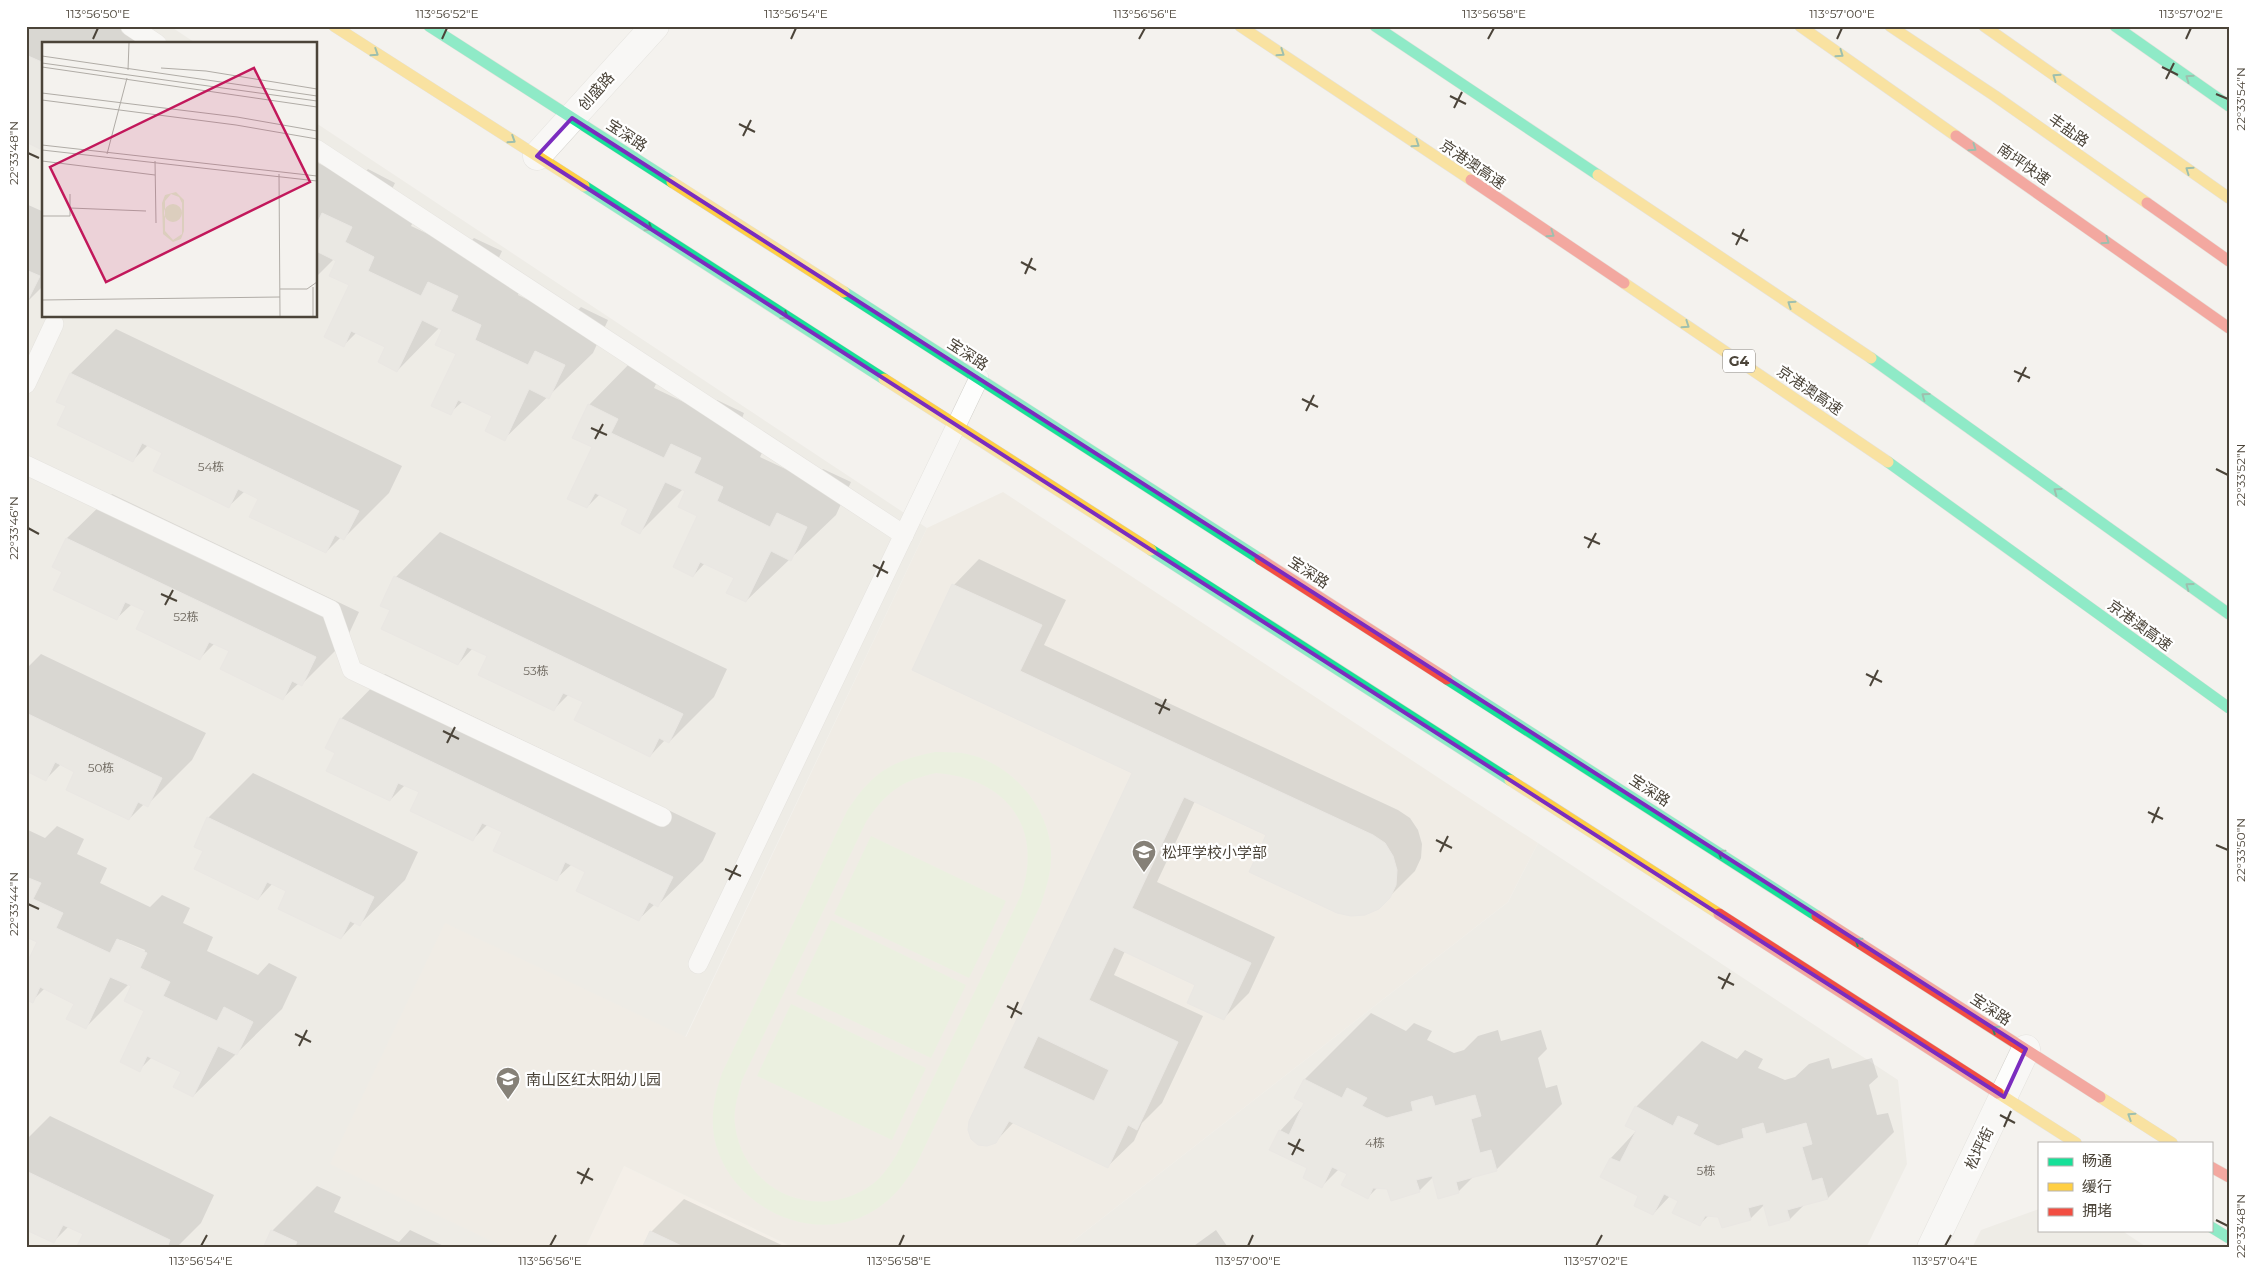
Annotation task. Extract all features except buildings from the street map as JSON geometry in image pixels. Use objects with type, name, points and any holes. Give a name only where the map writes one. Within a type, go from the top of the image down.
[{"type":"main road","points":[[334,26],[2074,1142]]},
{"type":"main road","name":"宝深路","points":[[429,26],[2170,1142]]},
{"type":"main road","name":"京港澳高速","points":[[1240,26],[1850,435],[2229,708]]},
{"type":"main road","points":[[1374,26],[1886,368],[2229,614]]},
{"type":"main road","name":"南坪快速","points":[[1800,26],[2229,328]]},
{"type":"main road","name":"丰盐路","points":[[1890,26],[1995,96],[2229,261]]},
{"type":"main road","points":[[1984,26],[2229,198]]},
{"type":"main road","points":[[2114,26],[2229,106]]},
{"type":"main road","points":[[2212,1168],[2229,1177]]},
{"type":"main road","points":[[2212,1228],[2229,1238]]},
{"type":"street","name":"创盛路","points":[[537,156],[655,26]]},
{"type":"street","name":"松坪街","points":[[1931,1248],[2026,1049]]},
{"type":"lane","points":[[130,26],[154,42]]},
{"type":"lane","points":[[318,150],[904,535]]},
{"type":"lane","points":[[26,384],[54,324]]},
{"type":"lane","points":[[698,964],[979,378]]},
{"type":"lane","points":[[26,464],[331,610],[352,670],[662,817]]},
{"type":"highlighted area","points":[[572,118],[2026,1049],[2004,1097],[537,156]]},
{"type":"shaded area","points":[[26,26],[170,26],[194,42],[42,42],[42,318],[318,318],[318,124],[927,528],[585,1248],[26,1248]]},
{"type":"shaded area","name":"松坪学校小学部","points":[[1003,492],[1538,843],[1508,902],[1064,1248],[794,1248],[624,1166],[585,1248],[506,1248],[330,1164],[445,923],[686,1037],[927,528]]},
{"type":"shaded area","points":[[1538,843],[1898,1080],[1907,1164],[1866,1248],[1064,1248],[1508,902]]},
{"type":"shaded area","points":[[624,1166],[794,1248],[585,1248]]},
{"type":"shaded area","points":[[2038,1209],[2038,1232],[2124,1232],[2148,1248],[1972,1248],[1981,1230]]},
{"type":"green space","points":[[935,752],[949,752],[979,757],[1010,775],[1023,787],[1034,801],[1048,834],[1051,858],[1047,884],[1041,904],[916,1165],[901,1187],[882,1205],[860,1218],[836,1224],[812,1224],[788,1219],[766,1209],[747,1194],[731,1176],[719,1154],[714,1134],[713,1113],[719,1083],[722,1073],[847,811],[874,778],[894,765]],"holes":[[[936,773],[961,777],[982,785],[1000,796],[1013,810],[1023,828],[1027,848],[1027,870],[1021,895],[897,1154],[884,1173],[867,1188],[846,1198],[824,1202],[803,1200],[783,1193],[766,1182],[751,1167],[741,1147],[735,1125],[735,1114],[742,1080],[866,822],[873,812],[895,789],[913,780]]]},
{"type":"green space","points":[[871,836],[1006,901],[969,978],[834,914]]},
{"type":"green space","points":[[831,920],[966,985],[931,1058],[796,994]]},
{"type":"green space","points":[[791,1004],[926,1068],[892,1140],[757,1076]]},
{"type":"traffic: fast","points":[[429,26],[672,182]]},
{"type":"traffic: fast","points":[[1375,26],[1598,175]]},
{"type":"traffic: fast","points":[[2115,26],[2229,106]]},
{"type":"traffic: fast","points":[[584,186],[884,379]]},
{"type":"traffic: fast","points":[[844,292],[1260,559]]},
{"type":"traffic: fast","points":[[1871,358],[2229,614]]},
{"type":"traffic: fast","points":[[1888,462],[2229,708]]},
{"type":"traffic: fast","points":[[1151,550],[1510,780]]},
{"type":"traffic: fast","points":[[1447,679],[1817,916]]},
{"type":"traffic: fast","points":[[2212,1228],[2229,1238]]},
{"type":"traffic: slow","points":[[334,26],[584,186]]},
{"type":"traffic: slow","points":[[1240,26],[1471,180]]},
{"type":"traffic: slow","points":[[1800,26],[1956,136]]},
{"type":"traffic: slow","points":[[1890,26],[1995,96],[2147,203]]},
{"type":"traffic: slow","points":[[1984,26],[2229,198]]},
{"type":"traffic: slow","points":[[1598,175],[1871,358]]},
{"type":"traffic: slow","points":[[672,182],[844,292]]},
{"type":"traffic: slow","points":[[1624,283],[1888,462]]},
{"type":"traffic: slow","points":[[884,379],[1151,550]]},
{"type":"traffic: slow","points":[[1510,780],[1719,914]]},
{"type":"traffic: slow","points":[[1998,1093],[2074,1142]]},
{"type":"traffic: slow","points":[[2100,1097],[2170,1142]]},
{"type":"traffic: jam","points":[[1956,136],[2229,328]]},
{"type":"traffic: jam","points":[[1471,180],[1624,283]]},
{"type":"traffic: jam","points":[[2147,203],[2229,261]]},
{"type":"traffic: jam","points":[[1260,559],[1447,679]]},
{"type":"traffic: jam","points":[[1719,914],[1998,1093]]},
{"type":"traffic: jam","points":[[1817,916],[2100,1097]]},
{"type":"traffic: jam","points":[[2212,1168],[2229,1177]]},
{"type":"place","name":"松坪学校小学部","points":[[1144,873]]},
{"type":"place","name":"南山区红太阳幼儿园","points":[[508,1100]]}]
